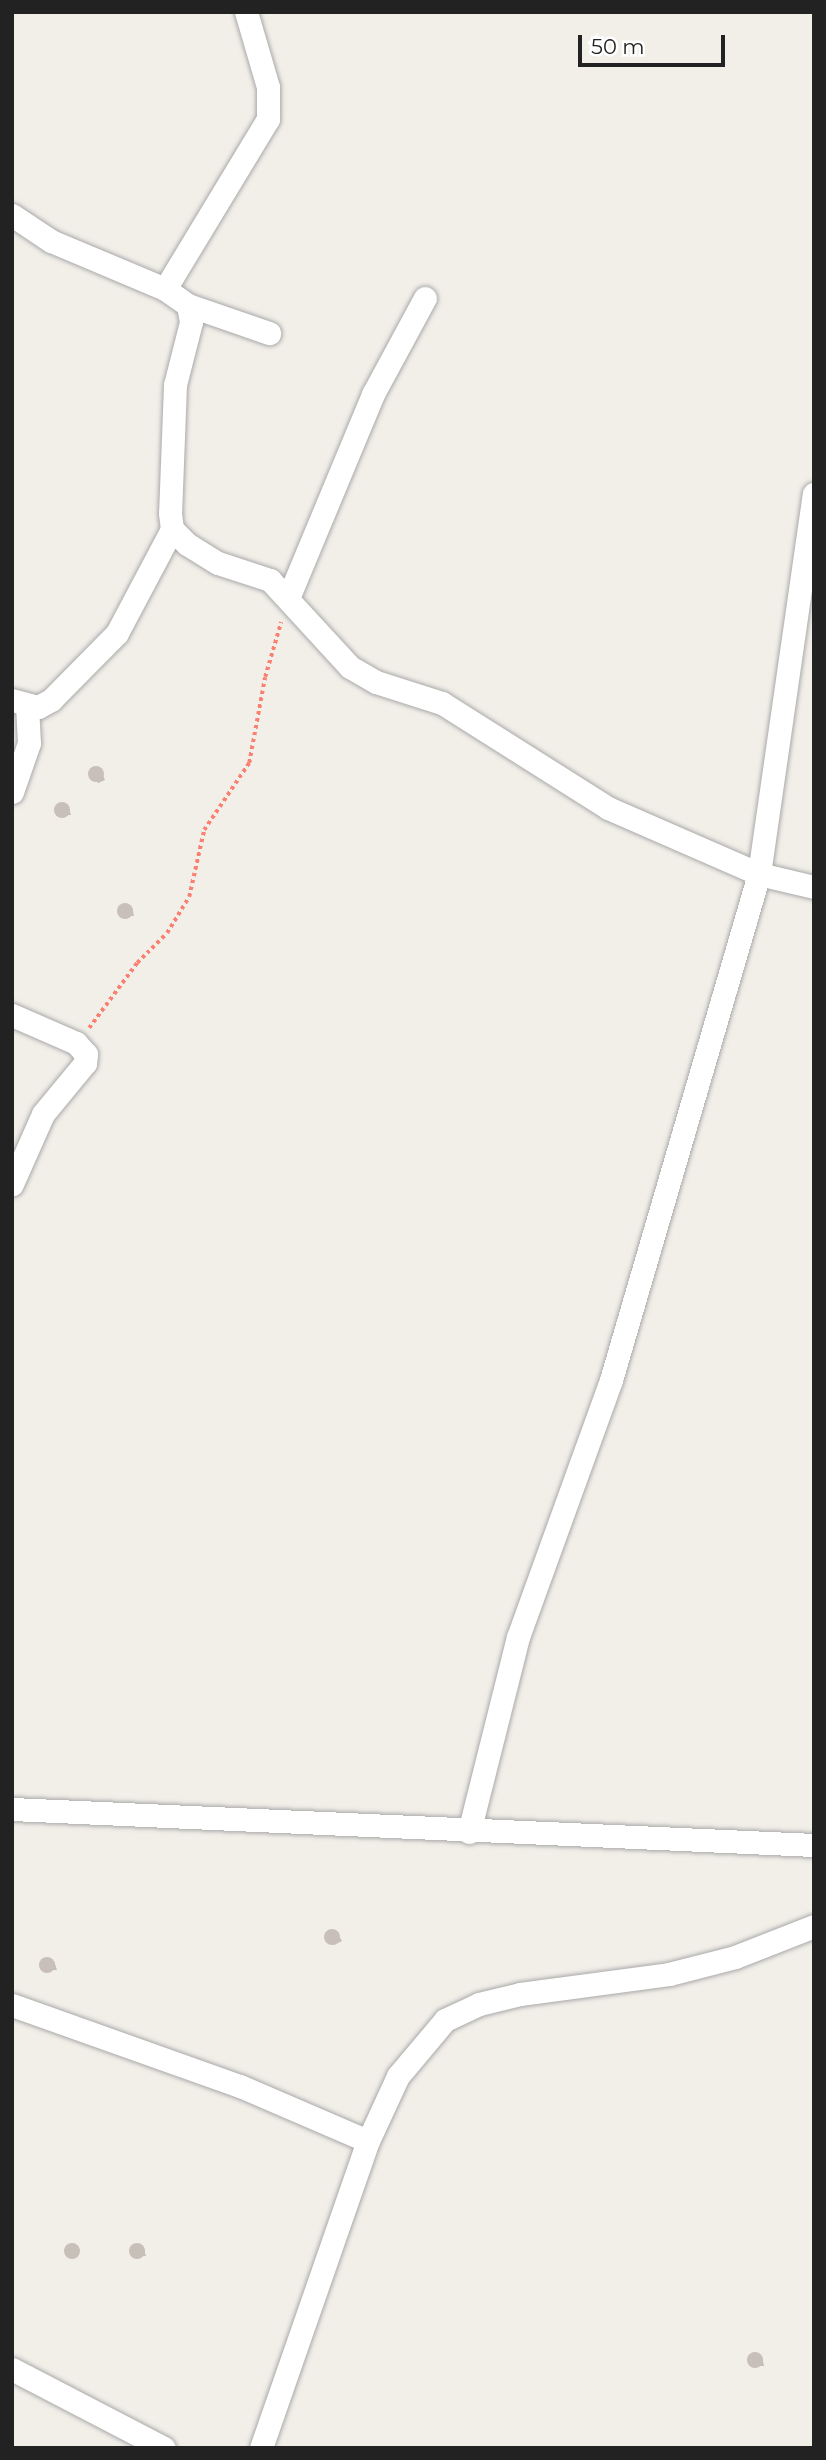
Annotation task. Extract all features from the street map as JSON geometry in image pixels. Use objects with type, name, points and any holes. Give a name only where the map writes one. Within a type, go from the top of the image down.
[{"type":"street","points":[[165,289],[268,119],[268,86],[246,12]]},
{"type":"street","points":[[12,215],[51,241],[165,289],[188,305],[269,332]]},
{"type":"street","points":[[289,596],[373,394],[425,298]]},
{"type":"street","points":[[12,792],[29,743],[19,704],[51,700],[117,634],[172,529],[175,385],[191,322],[188,305]]},
{"type":"street","points":[[468,1832],[518,1637],[611,1380],[759,873],[814,494]]},
{"type":"street","points":[[172,529],[200,554],[270,580],[289,596],[350,667],[376,682],[442,703],[608,808],[759,873],[814,887]]},
{"type":"street","points":[[12,1015],[76,1043],[83,1048],[85,1063],[43,1114],[12,1184]]},
{"type":"street","points":[[12,1809],[468,1832],[814,1845]]},
{"type":"street","points":[[261,2448],[368,2141],[398,2076],[446,2020],[479,2004],[520,1994],[669,1974],[735,1957],[814,1926]]},
{"type":"street","points":[[12,2005],[240,2086],[368,2141]]},
{"type":"street","points":[[12,2369],[164,2448]]},
{"type":"path","points":[[76,1043],[137,963],[167,933],[189,897],[204,830],[249,763],[265,677],[289,596]]},
{"type":"building","points":[[93,766],[99,766],[104,774],[102,780],[93,782],[88,777],[88,771]]},
{"type":"building","points":[[59,802],[65,802],[70,810],[68,816],[59,818],[54,813],[54,807]]},
{"type":"building","points":[[122,903],[128,903],[133,911],[131,917],[122,919],[117,914],[117,908]]},
{"type":"building","points":[[329,1929],[335,1929],[340,1937],[338,1943],[329,1945],[324,1940],[324,1934]]},
{"type":"building","points":[[44,1957],[50,1957],[55,1965],[53,1971],[44,1973],[39,1968],[39,1962]]},
{"type":"building","points":[[69,2243],[75,2243],[80,2251],[78,2257],[69,2259],[64,2254],[64,2248]]},
{"type":"building","points":[[134,2243],[140,2243],[145,2251],[143,2257],[134,2259],[129,2254],[129,2248]]},
{"type":"building","points":[[752,2352],[758,2352],[763,2360],[761,2366],[752,2368],[747,2363],[747,2357]]}]
